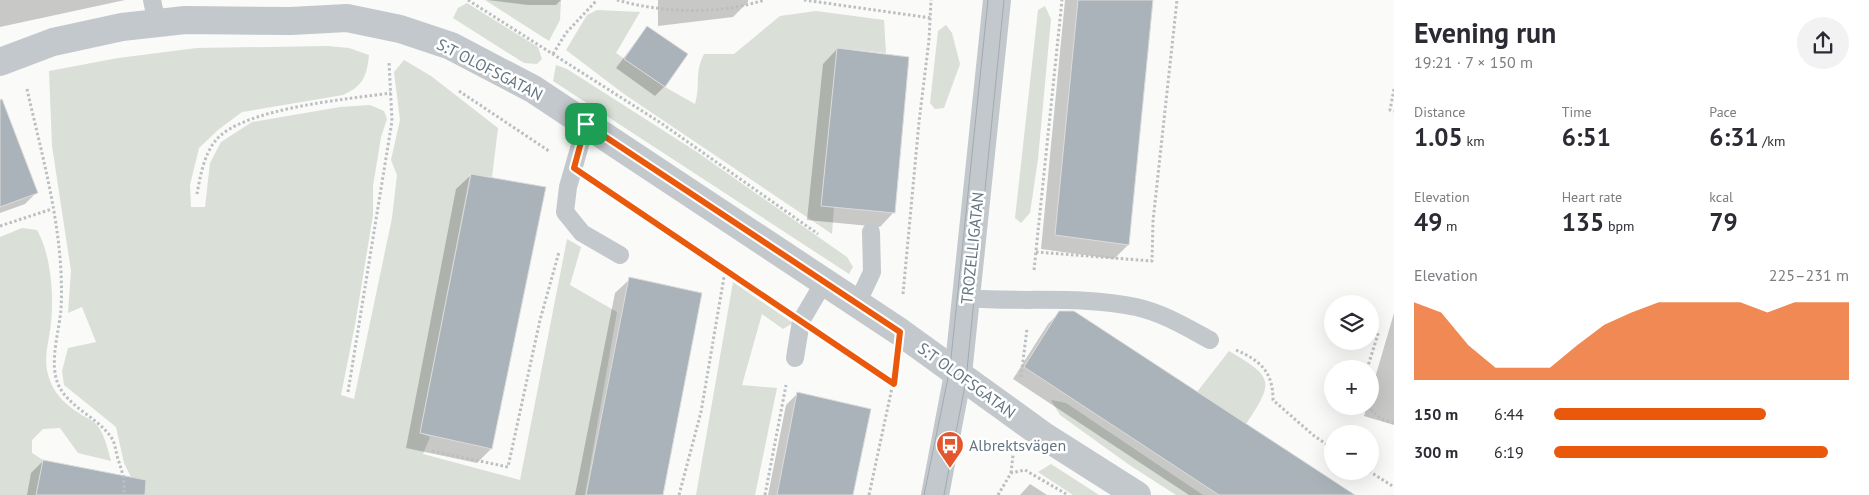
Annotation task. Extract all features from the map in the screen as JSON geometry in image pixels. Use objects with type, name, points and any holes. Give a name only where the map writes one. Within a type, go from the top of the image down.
[{"type":"street","name":"TROZELLIGATAN","points":[[935,495],[958,374],[997,0]]},
{"type":"street","name":"S:T OLOFSGATAN","points":[[0,62],[53,42],[122,28],[154,12],[185,20],[291,21],[347,18],[360,10],[400,29],[451,46],[533,89],[900,332],[1017,416],[1137,495]]},
{"type":"lane","points":[[586,124],[565,212],[582,233],[620,255]]},
{"type":"lane","points":[[857,304],[872,272],[871,232]]},
{"type":"lane","points":[[795,358],[801,321],[824,282]]},
{"type":"lane","points":[[967,298],[1082,299],[1137,307],[1170,318],[1210,340]]},
{"type":"path","points":[[468,0],[661,124],[823,238]]},
{"type":"path","points":[[553,54],[566,33],[597,0]]},
{"type":"path","points":[[617,0],[666,8],[711,10],[746,6],[764,0]]},
{"type":"path","points":[[804,0],[931,18]]},
{"type":"path","points":[[868,495],[894,384],[932,0]]},
{"type":"path","points":[[998,495],[1012,473],[1062,0]]},
{"type":"path","points":[[1036,252],[1152,261],[1153,222],[1177,0]]},
{"type":"path","points":[[348,392],[382,194],[392,121],[389,60]]},
{"type":"path","points":[[26,84],[52,209],[61,265],[60,318],[53,362],[58,384],[70,400],[94,418],[112,438],[126,485],[123,495]]},
{"type":"path","points":[[456,89],[894,384]]},
{"type":"path","points":[[1394,89],[1390,110],[1394,111]]},
{"type":"path","points":[[197,194],[202,168],[216,140],[244,121],[318,104],[391,94]]},
{"type":"path","points":[[0,226],[52,209]]},
{"type":"path","points":[[432,451],[508,467],[540,320],[569,217]]},
{"type":"path","points":[[678,495],[700,412],[725,271]]},
{"type":"path","points":[[872,272],[903,294]]},
{"type":"path","points":[[1210,340],[1241,352],[1266,368],[1273,384],[1274,400],[1313,436],[1324,443]]},
{"type":"path","points":[[765,495],[787,383],[795,358]]},
{"type":"path","points":[[1377,415],[1381,419],[1394,423]]},
{"type":"path","points":[[1012,473],[1025,470],[1068,495]]},
{"type":"path","points":[[1379,477],[1394,487]]},
{"type":"shaded area","points":[[485,0],[561,0],[560,20],[549,41]]},
{"type":"shaded area","points":[[467,3],[538,47],[542,59],[537,64],[524,63],[453,18],[458,8]]},
{"type":"shaded area","points":[[1045,6],[1051,19],[1038,159],[1030,213],[1021,223],[1015,218],[1038,10]]},
{"type":"shaded area","points":[[597,10],[640,12],[616,53],[665,87],[695,104],[699,67],[704,54],[734,54],[780,16],[816,11],[884,20],[886,53],[837,48],[821,205],[834,207],[832,234],[624,94],[566,50],[587,15]]},
{"type":"shaded area","points":[[946,25],[952,33],[960,64],[944,108],[935,109],[930,103],[938,31]]},
{"type":"shaded area","points":[[328,46],[349,48],[369,55],[363,80],[350,92],[343,95],[242,112],[218,130],[199,148],[190,185],[191,207],[205,207],[210,163],[221,142],[252,122],[340,107],[370,105],[384,111],[387,119],[381,137],[373,186],[373,215],[355,325],[341,395],[354,399],[392,218],[397,175],[391,160],[400,120],[394,72],[404,60],[431,76],[498,128],[492,177],[470,174],[420,433],[430,437],[423,454],[520,480],[567,239],[581,247],[570,285],[617,312],[585,495],[128,495],[132,479],[124,463],[116,427],[64,385],[62,371],[68,348],[96,342],[82,307],[68,313],[71,271],[52,146],[49,71],[118,58],[197,48]]},
{"type":"shaded area","points":[[556,65],[567,69],[697,152],[847,257],[853,267],[849,274],[553,81]]},
{"type":"shaded area","points":[[22,228],[37,230],[46,251],[52,287],[51,323],[46,353],[46,367],[51,383],[66,404],[98,426],[111,461],[78,453],[60,428],[43,429],[32,440],[32,453],[43,460],[36,495],[0,495],[0,237]]},
{"type":"shaded area","points":[[733,282],[793,323],[783,329],[762,314],[742,385],[777,388],[755,495],[696,495]]},
{"type":"shaded area","points":[[1229,351],[1254,367],[1265,381],[1262,398],[1246,424],[1197,392]]},
{"type":"shaded area","points":[[1051,400],[1066,403],[1203,495],[1176,495],[1128,464],[1060,415]]},
{"type":"shaded area","points":[[1051,464],[1099,495],[1073,495],[1038,472]]},
{"type":"building","points":[[1078,0],[1153,0],[1129,245],[1055,235]]},
{"type":"building","points":[[647,26],[688,54],[665,87],[624,59]]},
{"type":"building","points":[[837,48],[909,57],[895,213],[821,206]]},
{"type":"building","points":[[2,99],[38,193],[0,207],[0,100]]},
{"type":"building","points":[[471,174],[546,187],[492,449],[420,433]]},
{"type":"building","points":[[629,277],[702,293],[663,495],[586,495]]},
{"type":"building","points":[[1059,311],[1074,311],[1324,475],[1324,480],[1332,480],[1355,495],[1219,495],[1024,367]]},
{"type":"building","points":[[797,392],[871,409],[853,495],[777,495]]},
{"type":"building","points":[[43,460],[146,480],[145,495],[36,495]]},
{"type":"tram line","points":[[924,495],[950,368],[988,0]]},
{"type":"tram line","points":[[944,495],[966,380],[1004,0]]},
{"type":"place","name":"Albrektsvägen","points":[[950,469]]},
{"type":"route","points":[[586,124],[900,332],[894,384],[574,168],[579,143],[586,124]]}]
